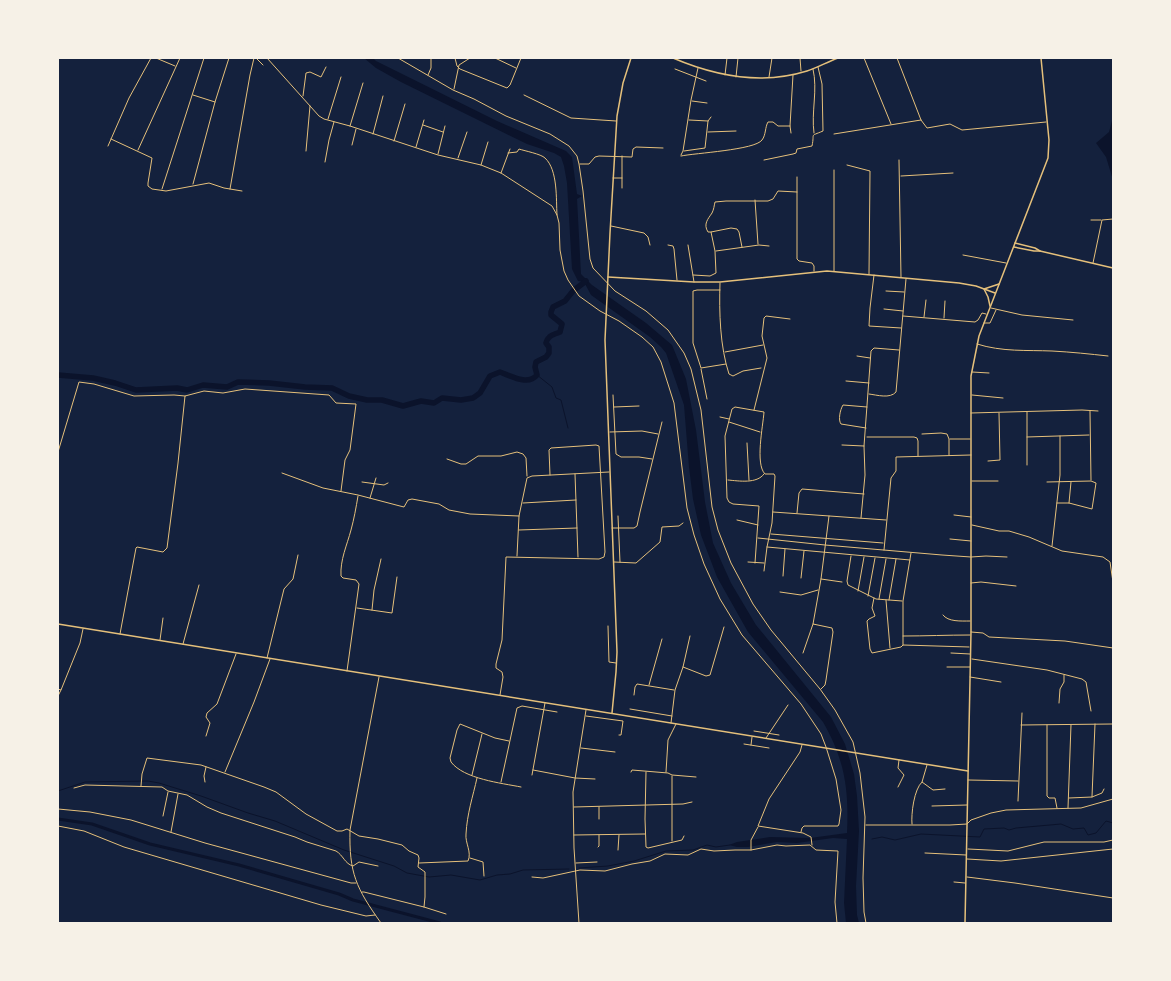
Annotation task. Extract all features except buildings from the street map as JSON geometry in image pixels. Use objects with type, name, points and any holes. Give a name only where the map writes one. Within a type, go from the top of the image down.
[{"type":"street","points":[[108,146],[129,98],[151,58]]},
{"type":"street","points":[[156,58],[176,67]]},
{"type":"street","points":[[138,151],[180,58]]},
{"type":"street","points":[[162,190],[204,58]]},
{"type":"street","points":[[193,185],[229,58]]},
{"type":"street","points":[[230,189],[250,75],[255,58],[263,65]]},
{"type":"street","points":[[267,58],[319,116],[324,119],[357,128],[438,155],[481,165],[501,173],[552,206],[557,215]]},
{"type":"street","points":[[398,58],[454,90],[506,116],[550,134],[570,146],[577,156],[579,164],[591,264],[593,268],[615,291],[641,307],[668,330],[684,353],[693,376],[701,410],[712,507],[718,530],[731,563],[749,598],[771,630],[836,710],[846,728],[856,752],[860,773],[865,825],[863,838],[863,878],[864,912],[866,923]]},
{"type":"street","points":[[428,76],[431,68],[431,58]]},
{"type":"street","points":[[454,90],[458,68],[455,58]]},
{"type":"street","points":[[458,68],[470,58]]},
{"type":"street","points":[[496,58],[517,68]]},
{"type":"street","points":[[458,68],[507,88],[510,86],[521,58]]},
{"type":"street","points":[[612,713],[617,663],[608,432],[606,312],[616,122],[619,97],[631,59],[628,58]]},
{"type":"street","points":[[673,58],[698,68],[736,77],[769,77],[801,73],[838,58]]},
{"type":"street","points":[[725,75],[727,58]]},
{"type":"street","points":[[736,77],[738,58]]},
{"type":"street","points":[[769,77],[772,58]]},
{"type":"street","points":[[800,58],[801,73]]},
{"type":"street","points":[[864,58],[892,124]]},
{"type":"street","points":[[897,58],[921,120],[927,128],[950,124],[962,130],[1047,122]]},
{"type":"street","points":[[965,923],[972,525],[972,372],[977,344],[987,314],[1008,264],[1048,158],[1049,140],[1041,58]]},
{"type":"street","points":[[303,97],[306,73],[310,72],[321,77],[326,67]]},
{"type":"street","points":[[814,134],[824,130],[822,84],[818,67]]},
{"type":"street","points":[[698,68],[695,76],[681,156],[750,146],[763,139],[768,122],[773,122],[778,126],[790,126]]},
{"type":"street","points":[[675,69],[706,81]]},
{"type":"street","points":[[764,160],[793,154],[796,153],[798,148],[812,146],[812,137],[814,134],[813,118],[815,88],[812,69]]},
{"type":"street","points":[[791,133],[790,126],[793,74]]},
{"type":"street","points":[[328,120],[341,77]]},
{"type":"street","points":[[350,126],[363,83]]},
{"type":"street","points":[[193,94],[216,102]]},
{"type":"street","points":[[524,95],[571,118],[616,122]]},
{"type":"street","points":[[373,134],[383,96]]},
{"type":"street","points":[[691,100],[707,103]]},
{"type":"street","points":[[394,141],[405,104]]},
{"type":"street","points":[[306,151],[310,105]]},
{"type":"street","points":[[683,151],[704,148],[708,121],[711,117]]},
{"type":"street","points":[[416,147],[424,120]]},
{"type":"street","points":[[688,120],[708,121]]},
{"type":"street","points":[[834,134],[921,120]]},
{"type":"street","points":[[325,162],[334,122]]},
{"type":"street","points":[[422,125],[444,132]]},
{"type":"street","points":[[438,155],[445,126]]},
{"type":"street","points":[[352,144],[357,128]]},
{"type":"street","points":[[707,132],[736,131]]},
{"type":"street","points":[[458,159],[467,132]]},
{"type":"street","points":[[111,139],[153,159],[148,186],[152,189],[170,190],[209,183],[242,191]]},
{"type":"street","points":[[481,165],[488,142]]},
{"type":"street","points":[[579,164],[589,164],[595,157],[599,156],[632,157],[633,149],[636,147],[663,148]]},
{"type":"street","points":[[501,173],[510,149]]},
{"type":"street","points":[[508,153],[517,152],[519,149],[545,158],[553,171],[562,264],[566,278],[572,287],[579,296],[630,328],[647,342],[656,354],[664,372],[674,403],[684,491],[690,519],[704,564],[714,586],[742,635],[801,704],[828,747],[836,779],[841,810],[839,824],[838,826],[804,826],[801,832]]},
{"type":"street","points":[[622,156],[622,188]]},
{"type":"street","points":[[899,160],[901,278]]},
{"type":"street","points":[[847,165],[870,171],[870,274]]},
{"type":"street","points":[[834,170],[834,271]]},
{"type":"street","points":[[900,176],[953,173]]},
{"type":"street","points":[[797,177],[798,259],[799,262],[812,263],[814,266],[814,271]]},
{"type":"street","points":[[613,178],[622,178]]},
{"type":"street","points":[[742,247],[739,232],[736,228],[711,232],[708,232],[706,229],[707,218],[713,210],[714,202],[772,200],[778,191],[797,192]]},
{"type":"street","points":[[755,200],[758,244]]},
{"type":"street","points":[[1091,220],[1113,219]]},
{"type":"street","points":[[1093,264],[1102,220]]},
{"type":"street","points":[[610,225],[644,233],[648,237],[650,245]]},
{"type":"street","points":[[694,275],[715,275],[717,272],[711,232]]},
{"type":"street","points":[[1015,243],[1035,248],[1040,251]]},
{"type":"street","points":[[715,251],[758,244],[769,246]]},
{"type":"street","points":[[668,245],[673,246],[674,249],[677,281]]},
{"type":"street","points":[[688,245],[694,282]]},
{"type":"street","points":[[1014,248],[1040,251],[1113,268]]},
{"type":"street","points":[[963,255],[1008,264]]},
{"type":"street","points":[[608,277],[720,282],[814,271],[834,271],[959,283],[995,293]]},
{"type":"street","points":[[874,275],[870,308],[870,326],[901,328]]},
{"type":"street","points":[[868,394],[890,396],[895,394],[906,279]]},
{"type":"street","points":[[720,282],[723,352],[730,375],[732,376],[743,371],[761,368]]},
{"type":"street","points":[[984,289],[999,284]]},
{"type":"street","points":[[984,289],[988,297],[990,308]]},
{"type":"street","points":[[707,399],[701,368],[693,343],[693,291],[720,290]]},
{"type":"street","points":[[886,291],[905,292]]},
{"type":"street","points":[[924,317],[926,300]]},
{"type":"street","points":[[944,319],[945,301]]},
{"type":"street","points":[[990,308],[1022,315],[1073,320]]},
{"type":"street","points":[[884,309],[903,311]]},
{"type":"street","points":[[984,323],[990,323],[996,310]]},
{"type":"street","points":[[902,316],[975,322],[982,313],[987,314]]},
{"type":"street","points":[[754,410],[766,363],[766,352],[763,345],[762,330],[764,317],[790,319]]},
{"type":"street","points":[[977,344],[992,349],[1054,351],[1108,356]]},
{"type":"street","points":[[723,352],[763,345]]},
{"type":"street","points":[[861,518],[864,494],[864,446],[866,437],[871,351],[873,349],[899,350]]},
{"type":"street","points":[[857,356],[870,358]]},
{"type":"street","points":[[701,368],[726,364]]},
{"type":"street","points":[[972,372],[989,373]]},
{"type":"street","points":[[58,452],[79,382],[94,384],[134,396],[185,396],[204,391],[224,393],[246,389],[328,395],[336,402],[356,404],[350,450],[345,458],[341,491]]},
{"type":"street","points":[[846,382],[869,384]]},
{"type":"street","points":[[613,395],[615,452],[618,456],[653,460]]},
{"type":"street","points":[[971,395],[1003,398]]},
{"type":"street","points":[[120,634],[136,548],[163,552],[167,548],[185,396]]},
{"type":"street","points":[[866,428],[841,424],[840,422],[841,408],[843,405],[867,407]]},
{"type":"street","points":[[613,407],[639,406]]},
{"type":"street","points":[[755,562],[759,506],[732,504],[728,500],[725,436],[732,408],[734,407],[764,412],[760,447],[762,469],[764,474]]},
{"type":"street","points":[[1090,410],[1091,481]]},
{"type":"street","points":[[1027,411],[1027,465]]},
{"type":"street","points":[[971,413],[1098,411]]},
{"type":"street","points":[[988,461],[1000,460],[1000,413]]},
{"type":"street","points":[[720,417],[729,419]]},
{"type":"street","points":[[612,528],[638,526],[662,422]]},
{"type":"street","points":[[728,422],[761,432]]},
{"type":"street","points":[[608,432],[645,431],[659,434]]},
{"type":"street","points":[[922,434],[946,433],[949,439],[949,456]]},
{"type":"street","points":[[1027,437],[1090,435]]},
{"type":"street","points":[[1052,547],[1060,475],[1060,436]]},
{"type":"street","points":[[866,437],[917,438],[918,456]]},
{"type":"street","points":[[949,439],[971,439]]},
{"type":"street","points":[[747,443],[749,481]]},
{"type":"street","points":[[500,696],[503,674],[501,670],[496,668],[496,664],[502,640],[505,560],[508,557],[599,559],[605,555],[600,447],[596,445],[551,448],[549,450],[550,475]]},
{"type":"street","points":[[842,445],[864,446]]},
{"type":"street","points":[[447,459],[461,464],[466,464],[478,456],[501,456],[517,452],[523,454],[526,458],[527,478],[525,481],[519,516],[517,557]]},
{"type":"street","points":[[884,550],[891,478],[896,471],[896,458],[898,456],[972,456]]},
{"type":"street","points":[[527,478],[532,476],[610,472]]},
{"type":"street","points":[[282,473],[323,488],[404,507],[408,500],[412,499],[438,504],[449,510],[470,514],[519,516]]},
{"type":"street","points":[[575,474],[578,558]]},
{"type":"street","points":[[727,480],[757,480],[764,474],[774,474],[775,476],[773,512],[764,571]]},
{"type":"street","points":[[370,498],[376,478]]},
{"type":"street","points":[[972,481],[998,481]]},
{"type":"street","points":[[1069,503],[1071,481]]},
{"type":"street","points":[[1047,482],[1091,481],[1095,482],[1097,485],[1092,509],[1069,503],[1057,503]]},
{"type":"street","points":[[362,482],[384,485],[388,483]]},
{"type":"street","points":[[797,514],[799,493],[802,489],[864,494]]},
{"type":"street","points":[[347,671],[359,584],[356,580],[343,578],[341,573],[343,557],[351,530],[358,495]]},
{"type":"street","points":[[522,503],[576,500]]},
{"type":"street","points":[[773,512],[886,520]]},
{"type":"street","points":[[954,515],[971,517]]},
{"type":"street","points":[[618,516],[620,562]]},
{"type":"street","points":[[803,653],[813,624],[820,590],[829,516]]},
{"type":"street","points":[[737,520],[758,525]]},
{"type":"street","points":[[613,562],[638,562],[660,542],[662,527],[678,526],[683,523]]},
{"type":"street","points":[[972,525],[999,531],[1009,531],[1029,537],[1062,551],[1106,558],[1110,562],[1113,582]]},
{"type":"street","points":[[518,530],[577,528]]},
{"type":"street","points":[[770,534],[884,543]]},
{"type":"street","points":[[757,538],[971,557],[1006,557]]},
{"type":"street","points":[[950,539],[971,541]]},
{"type":"street","points":[[767,547],[910,560]]},
{"type":"street","points":[[783,576],[785,549]]},
{"type":"street","points":[[802,578],[804,550]]},
{"type":"street","points":[[903,645],[902,601],[912,552]]},
{"type":"street","points":[[851,555],[847,583],[850,586],[879,600],[902,601]]},
{"type":"street","points":[[267,658],[284,589],[293,578],[298,556]]},
{"type":"street","points":[[858,591],[864,556]]},
{"type":"street","points":[[868,596],[875,557]]},
{"type":"street","points":[[879,600],[887,558]]},
{"type":"street","points":[[372,610],[374,590],[381,559]]},
{"type":"street","points":[[889,600],[896,559]]},
{"type":"street","points":[[748,562],[765,563]]},
{"type":"street","points":[[356,608],[392,613],[397,577]]},
{"type":"street","points":[[821,579],[842,582]]},
{"type":"street","points":[[971,583],[981,582],[1016,586]]},
{"type":"street","points":[[183,644],[199,585]]},
{"type":"street","points":[[780,592],[801,595],[815,590],[820,590]]},
{"type":"street","points":[[874,598],[872,608],[874,616],[867,621],[870,649],[872,653],[901,647],[903,645],[970,647]]},
{"type":"street","points":[[886,600],[890,649]]},
{"type":"street","points":[[943,615],[951,620],[970,621]]},
{"type":"street","points":[[160,640],[163,618]]},
{"type":"street","points":[[58,624],[752,737],[828,747],[968,771]]},
{"type":"street","points":[[813,624],[832,628],[833,632],[825,685],[821,690]]},
{"type":"street","points":[[608,626],[609,662],[617,663]]},
{"type":"street","points":[[683,667],[706,676],[710,675],[724,627]]},
{"type":"street","points":[[58,696],[80,643],[84,628]]},
{"type":"street","points":[[970,632],[983,633],[989,637],[1064,641],[1113,648]]},
{"type":"street","points":[[903,636],[938,636],[945,634],[970,635]]},
{"type":"street","points":[[671,724],[675,690],[683,667],[690,636]]},
{"type":"street","points":[[649,686],[662,639]]},
{"type":"street","points":[[206,736],[210,723],[206,717],[207,713],[217,704],[237,653]]},
{"type":"street","points":[[952,654],[970,654]]},
{"type":"street","points":[[225,772],[270,659]]},
{"type":"street","points":[[970,659],[1058,672],[1085,680],[1091,711]]},
{"type":"street","points":[[948,667],[970,667]]},
{"type":"street","points":[[1059,703],[1060,689],[1064,682],[1064,675]]},
{"type":"street","points":[[380,676],[350,830],[349,846],[351,866],[356,883],[381,923]]},
{"type":"street","points":[[970,677],[1001,682]]},
{"type":"street","points":[[634,695],[637,684],[675,690]]},
{"type":"street","points":[[532,775],[545,703]]},
{"type":"street","points":[[765,739],[788,705]]},
{"type":"street","points":[[500,783],[518,706],[557,712]]},
{"type":"street","points":[[630,709],[672,716]]},
{"type":"street","points":[[580,923],[575,872],[573,807],[575,778],[586,710]]},
{"type":"street","points":[[1018,801],[1022,714]]},
{"type":"street","points":[[585,716],[623,721],[621,735],[619,735]]},
{"type":"street","points":[[509,741],[482,733],[461,724],[457,730],[450,758],[451,762],[459,770],[472,775],[521,787]]},
{"type":"street","points":[[666,773],[668,740],[676,724]]},
{"type":"street","points":[[1068,808],[1071,724]]},
{"type":"street","points":[[1092,797],[1095,724]]},
{"type":"street","points":[[1021,725],[1113,724]]},
{"type":"street","points":[[1047,725],[1048,796],[1049,798],[1054,798],[1057,809]]},
{"type":"street","points":[[754,730],[779,734]]},
{"type":"street","points":[[472,775],[482,733]]},
{"type":"street","points":[[751,745],[752,737]]},
{"type":"street","points":[[744,744],[769,748]]},
{"type":"street","points":[[751,849],[751,840],[769,799],[800,752],[802,744]]},
{"type":"street","points":[[580,748],[615,752]]},
{"type":"street","points":[[142,785],[142,774],[147,758],[190,763],[225,772],[272,790],[306,814],[337,831],[347,829],[359,836],[386,841],[405,847],[409,851],[418,855],[418,867],[424,871],[424,907]]},
{"type":"street","points":[[898,788],[904,776],[898,768],[899,760]]},
{"type":"street","points":[[912,824],[911,815],[915,795],[919,785],[922,782],[927,765]]},
{"type":"street","points":[[205,782],[204,776],[206,767]]},
{"type":"street","points":[[533,770],[575,778],[595,779]]},
{"type":"street","points":[[631,772],[632,770],[696,777]]},
{"type":"street","points":[[646,772],[646,845],[648,848],[682,840],[684,836]]},
{"type":"street","points":[[672,775],[672,842]]},
{"type":"street","points":[[470,858],[466,839],[466,825],[478,777]]},
{"type":"street","points":[[968,780],[1019,781]]},
{"type":"street","points":[[922,782],[933,790],[945,789]]},
{"type":"street","points":[[74,788],[85,785],[142,785],[162,787],[168,791],[188,795],[207,807],[336,851],[351,866]]},
{"type":"street","points":[[1068,798],[1092,797],[1102,793],[1104,789]]},
{"type":"street","points":[[163,816],[168,791]]},
{"type":"street","points":[[171,832],[178,793]]},
{"type":"street","points":[[865,825],[967,824],[971,820],[1006,810],[1086,808],[1113,799]]},
{"type":"street","points":[[573,807],[672,805],[692,802]]},
{"type":"street","points":[[932,806],[968,805]]},
{"type":"street","points":[[599,806],[599,820]]},
{"type":"street","points":[[58,810],[111,815],[351,883],[356,883]]},
{"type":"street","points":[[58,826],[84,831],[124,847],[321,905],[366,916],[375,915]]},
{"type":"street","points":[[758,826],[801,832],[811,838],[812,846]]},
{"type":"street","points":[[618,850],[619,834]]},
{"type":"street","points":[[574,835],[645,834]]},
{"type":"street","points":[[598,847],[599,835]]},
{"type":"street","points":[[967,849],[1008,850],[1044,842],[1104,842],[1113,840]]},
{"type":"street","points":[[532,878],[543,878],[588,870],[605,871],[650,861],[665,854],[688,856],[701,849],[714,851],[751,849],[777,845],[812,846],[816,850],[827,849],[838,851],[835,902],[837,923]]},
{"type":"street","points":[[967,859],[1002,861],[1113,849]]},
{"type":"street","points":[[925,853],[967,855]]},
{"type":"street","points":[[418,863],[468,861],[470,858]]},
{"type":"street","points":[[470,858],[483,862],[484,876]]},
{"type":"street","points":[[351,866],[359,862],[378,866]]},
{"type":"street","points":[[575,863],[597,862]]},
{"type":"street","points":[[966,877],[1113,898]]},
{"type":"street","points":[[954,882],[966,883]]},
{"type":"street","points":[[362,893],[364,892],[446,914]]},
{"type":"water","points":[[364,58],[373,58],[376,61],[497,121],[566,151],[572,157],[577,194],[582,196],[577,199],[581,274],[592,285],[646,323],[672,345],[686,379],[696,430],[705,502],[713,543],[731,583],[756,625],[831,717],[845,744],[854,774],[857,796],[859,831],[856,886],[857,915],[859,923],[846,923],[844,903],[847,839],[833,838],[797,843],[777,842],[748,847],[729,845],[737,842],[770,837],[810,838],[847,833],[846,789],[841,762],[823,722],[748,632],[717,577],[701,535],[693,499],[684,405],[666,353],[650,337],[591,295],[584,282],[578,281],[572,269],[567,183],[561,157],[554,153],[527,144],[401,82],[376,68]]},
{"type":"water","points":[[1113,117],[1113,180],[1106,157],[1096,143],[1109,132]]},
{"type":"waterway","points":[[58,375],[93,378],[136,390],[177,388],[187,390],[203,385],[227,387],[238,382],[332,388],[349,396],[367,400],[382,400],[403,406],[421,401],[434,403],[442,398],[461,400],[473,398],[480,393],[490,376],[500,372],[514,378],[524,380],[529,380],[537,375],[535,367],[536,362],[546,357],[549,353],[549,347],[546,343],[547,340],[551,336],[560,332],[562,324],[551,315],[553,307],[565,301],[573,291],[586,281]]},
{"type":"waterway","points":[[537,375],[552,387],[556,398],[561,400],[568,428]]},
{"type":"waterway","points":[[58,791],[85,782],[148,781],[159,783],[275,821],[344,850],[394,866],[407,873],[429,877],[451,875],[480,880],[523,870],[569,869]]},
{"type":"waterway","points":[[58,819],[92,824],[150,844],[239,865],[339,894],[353,900],[440,923]]},
{"type":"waterway","points":[[872,839],[882,837],[895,840],[921,834],[980,837],[984,829],[1004,828],[1009,830],[1061,824],[1073,829],[1084,828],[1088,835],[1096,833],[1106,821],[1113,823]]},
{"type":"waterway","points":[[579,868],[608,866],[634,861],[666,851],[693,850],[707,845],[716,847],[730,845]]}]
